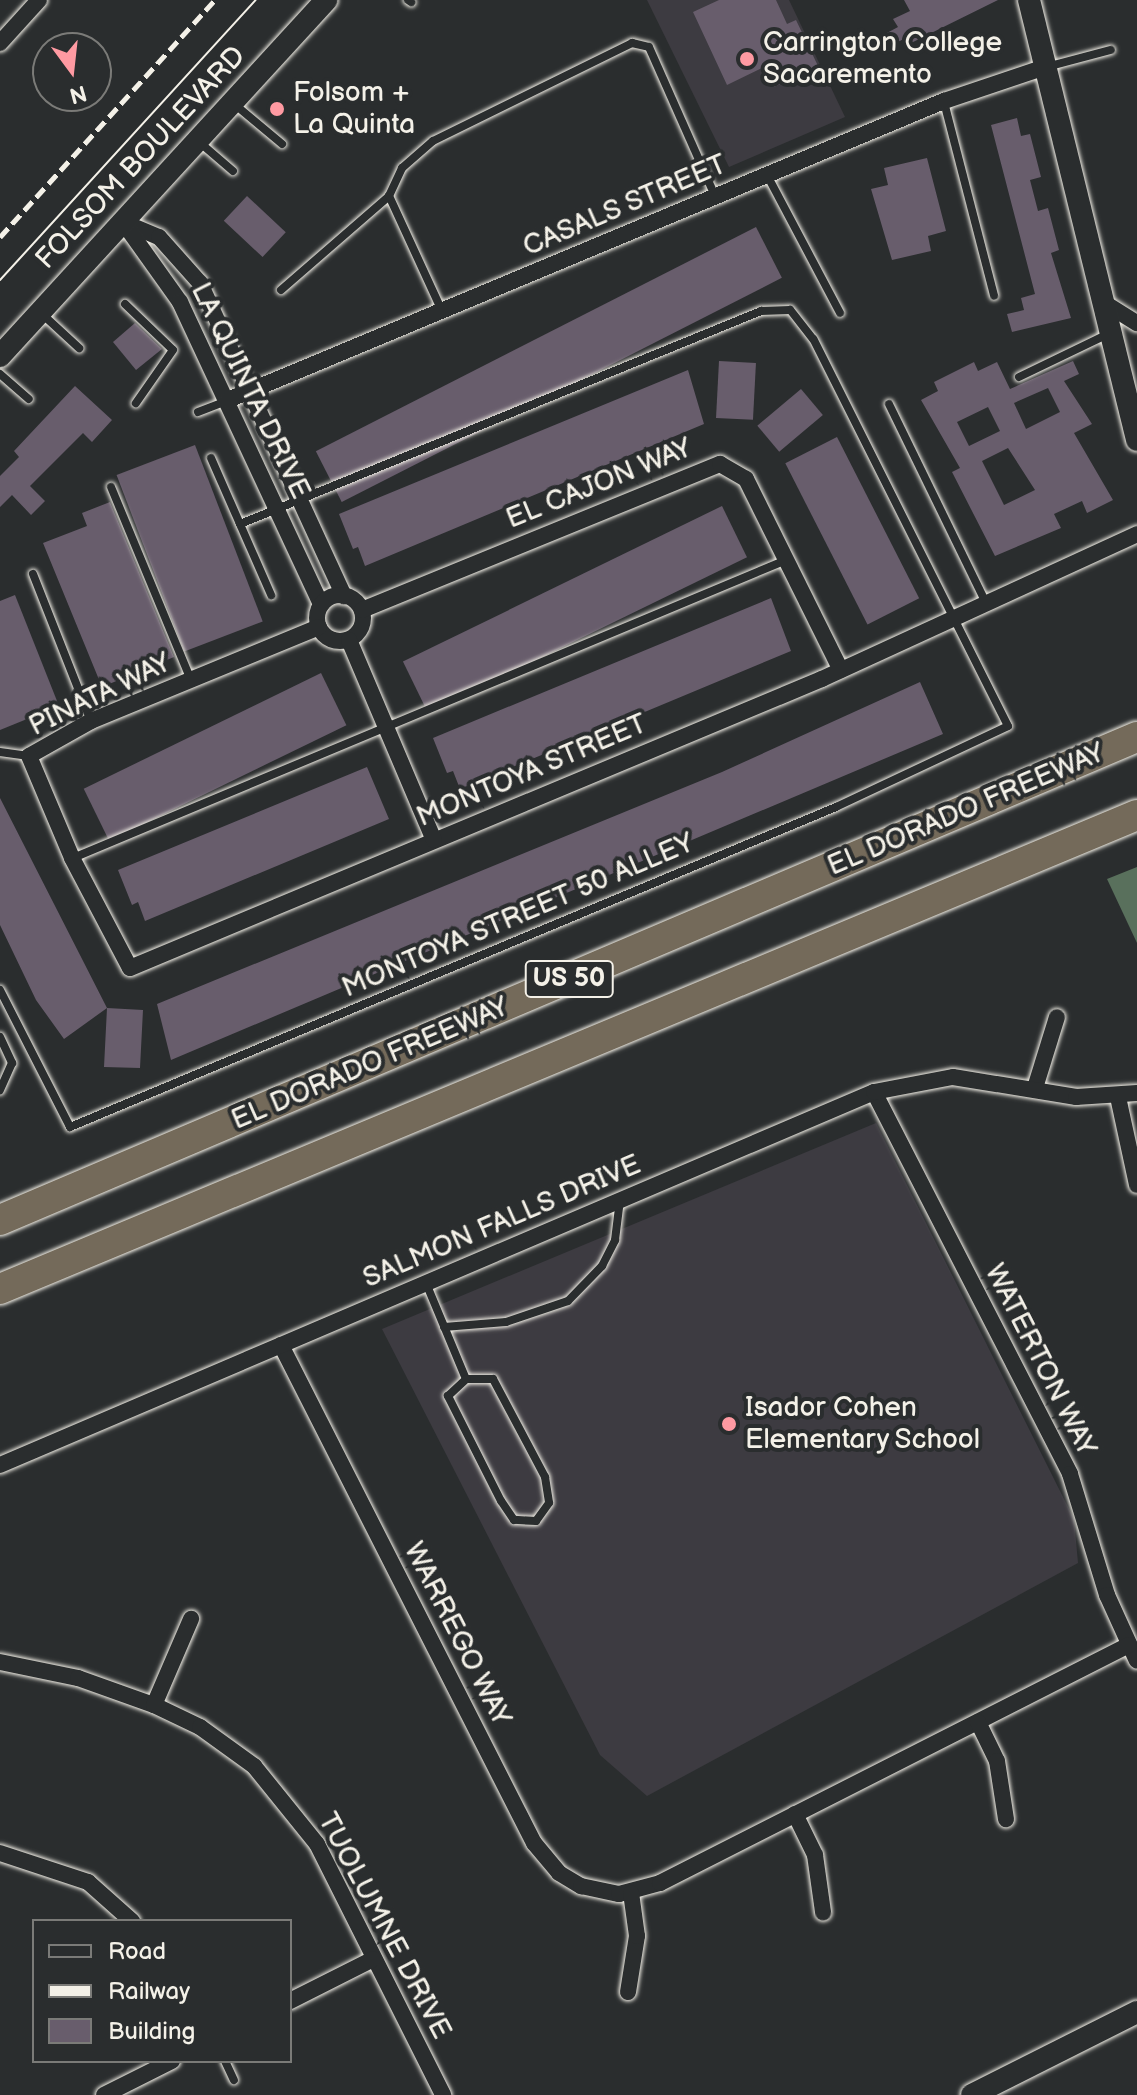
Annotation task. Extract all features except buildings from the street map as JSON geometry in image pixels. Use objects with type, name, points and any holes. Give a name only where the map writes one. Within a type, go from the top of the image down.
[{"type":"highway","name":"EL DORADO FREEWAY","points":[[0,1220],[1137,737]]},
{"type":"highway","name":"US 50","points":[[0,1289],[1137,815]]},
{"type":"street","points":[[0,43],[39,0]]},
{"type":"street","name":"FOLSOM BOULEVARD","points":[[0,356],[326,0]]},
{"type":"street","points":[[1029,0],[1110,333],[1130,384],[1137,440]]},
{"type":"street","name":"CASALS STREET","points":[[228,400],[944,101],[1045,67]]},
{"type":"street","name":"LA QUINTA DRIVE","points":[[123,222],[159,237],[200,283],[344,596]]},
{"type":"street","name":"LA QUINTA DRIVE","points":[[123,222],[180,302],[321,605]]},
{"type":"street","points":[[1103,302],[1137,323]]},
{"type":"street","name":"EL CAJON WAY","points":[[362,610],[720,464],[746,479],[841,670]]},
{"type":"street","name":"MONTOYA STREET","points":[[130,968],[841,670],[1137,534]]},
{"type":"street","points":[[344,596],[362,610],[360,631],[349,640],[331,639],[319,627],[321,605],[344,596]]},
{"type":"street","name":"PINATA WAY","points":[[130,968],[72,858],[29,756],[91,721],[319,627]]},
{"type":"street","points":[[349,640],[434,840]]},
{"type":"street","points":[[1035,1088],[1057,1017]]},
{"type":"street","name":"SALMON FALLS DRIVE","points":[[0,1465],[874,1092],[953,1077],[1118,1097],[1137,1093]]},
{"type":"street","name":"WATERTON WAY","points":[[874,1092],[1070,1474],[1137,1661]]},
{"type":"street","points":[[1118,1097],[1137,1185]]},
{"type":"street","name":"WARREGO WAY","points":[[281,1345],[541,1854],[581,1886],[631,1893]]},
{"type":"street","points":[[154,1705],[191,1619]]},
{"type":"street","points":[[628,1992],[637,1936],[631,1893],[1129,1645]]},
{"type":"street","name":"TUOLUMNE DRIVE","points":[[0,1662],[78,1678],[154,1705],[228,1745],[278,1790],[317,1844],[443,2095]]},
{"type":"street","points":[[978,1722],[997,1761],[1006,1819]]},
{"type":"street","points":[[795,1814],[815,1855],[823,1912]]},
{"type":"street","points":[[0,1853],[88,1882],[130,1919]]},
{"type":"street","points":[[292,2000],[373,1959]]},
{"type":"street","points":[[972,2095],[1137,2012]]},
{"type":"street","points":[[104,2095],[168,2063]]},
{"type":"lane","points":[[281,290],[389,196],[402,168],[433,141],[643,42],[716,196]]},
{"type":"lane","points":[[1045,67],[1111,50]]},
{"type":"lane","points":[[944,101],[994,296]]},
{"type":"lane","points":[[232,103],[282,144]]},
{"type":"lane","points":[[197,141],[233,171]]},
{"type":"lane","points":[[766,175],[840,313]]},
{"type":"lane","points":[[389,196],[442,311]]},
{"type":"lane","points":[[125,304],[173,350],[136,403]]},
{"type":"lane","points":[[240,524],[761,311],[790,310],[813,339],[953,618]]},
{"type":"lane","points":[[40,312],[79,348]]},
{"type":"lane","points":[[1019,377],[1110,333]]},
{"type":"lane","points":[[0,374],[29,399]]},
{"type":"lane","points":[[198,412],[228,400]]},
{"type":"lane","points":[[889,404],[986,603]]},
{"type":"lane","points":[[211,458],[271,595]]},
{"type":"lane","points":[[111,487],[191,680]]},
{"type":"lane","points":[[72,858],[786,560]]},
{"type":"lane","points":[[33,574],[91,721]]},
{"type":"lane","name":"MONTOYA STREET 50 ALLEY","points":[[0,990],[70,1127],[836,807],[1008,726],[953,618]]},
{"type":"lane","points":[[0,752],[29,756]]},
{"type":"lane","points":[[0,1037],[12,1063],[0,1090]]},
{"type":"lane","points":[[444,1327],[506,1322],[568,1301],[602,1266],[615,1240],[620,1200]]},
{"type":"lane","points":[[426,1283],[466,1379]]},
{"type":"lane","points":[[466,1379],[493,1379],[539,1464],[549,1503],[536,1521],[514,1520],[501,1501],[448,1396],[466,1379]]},
{"type":"lane","points":[[226,2063],[234,2080]]},
{"type":"shaded area","name":"Carrington College Sacaremento","points":[[647,0],[789,0],[845,117],[729,167]]},
{"type":"shaded area","name":"Isador Cohen Elementary School","points":[[876,1123],[1074,1519],[1078,1563],[647,1796],[600,1755],[382,1329]]},
{"type":"green space","points":[[1137,867],[1137,943],[1107,879]]},
{"type":"tram line","points":[[0,280],[256,0]]},
{"type":"railway","points":[[0,237],[215,0]]},
{"type":"place","name":"Carrington College Sacaremento","points":[[747,59]]},
{"type":"place","name":"Folsom + La Quinta","points":[[277,109]]},
{"type":"place","name":"Isador Cohen Elementary School","points":[[729,1424]]}]
